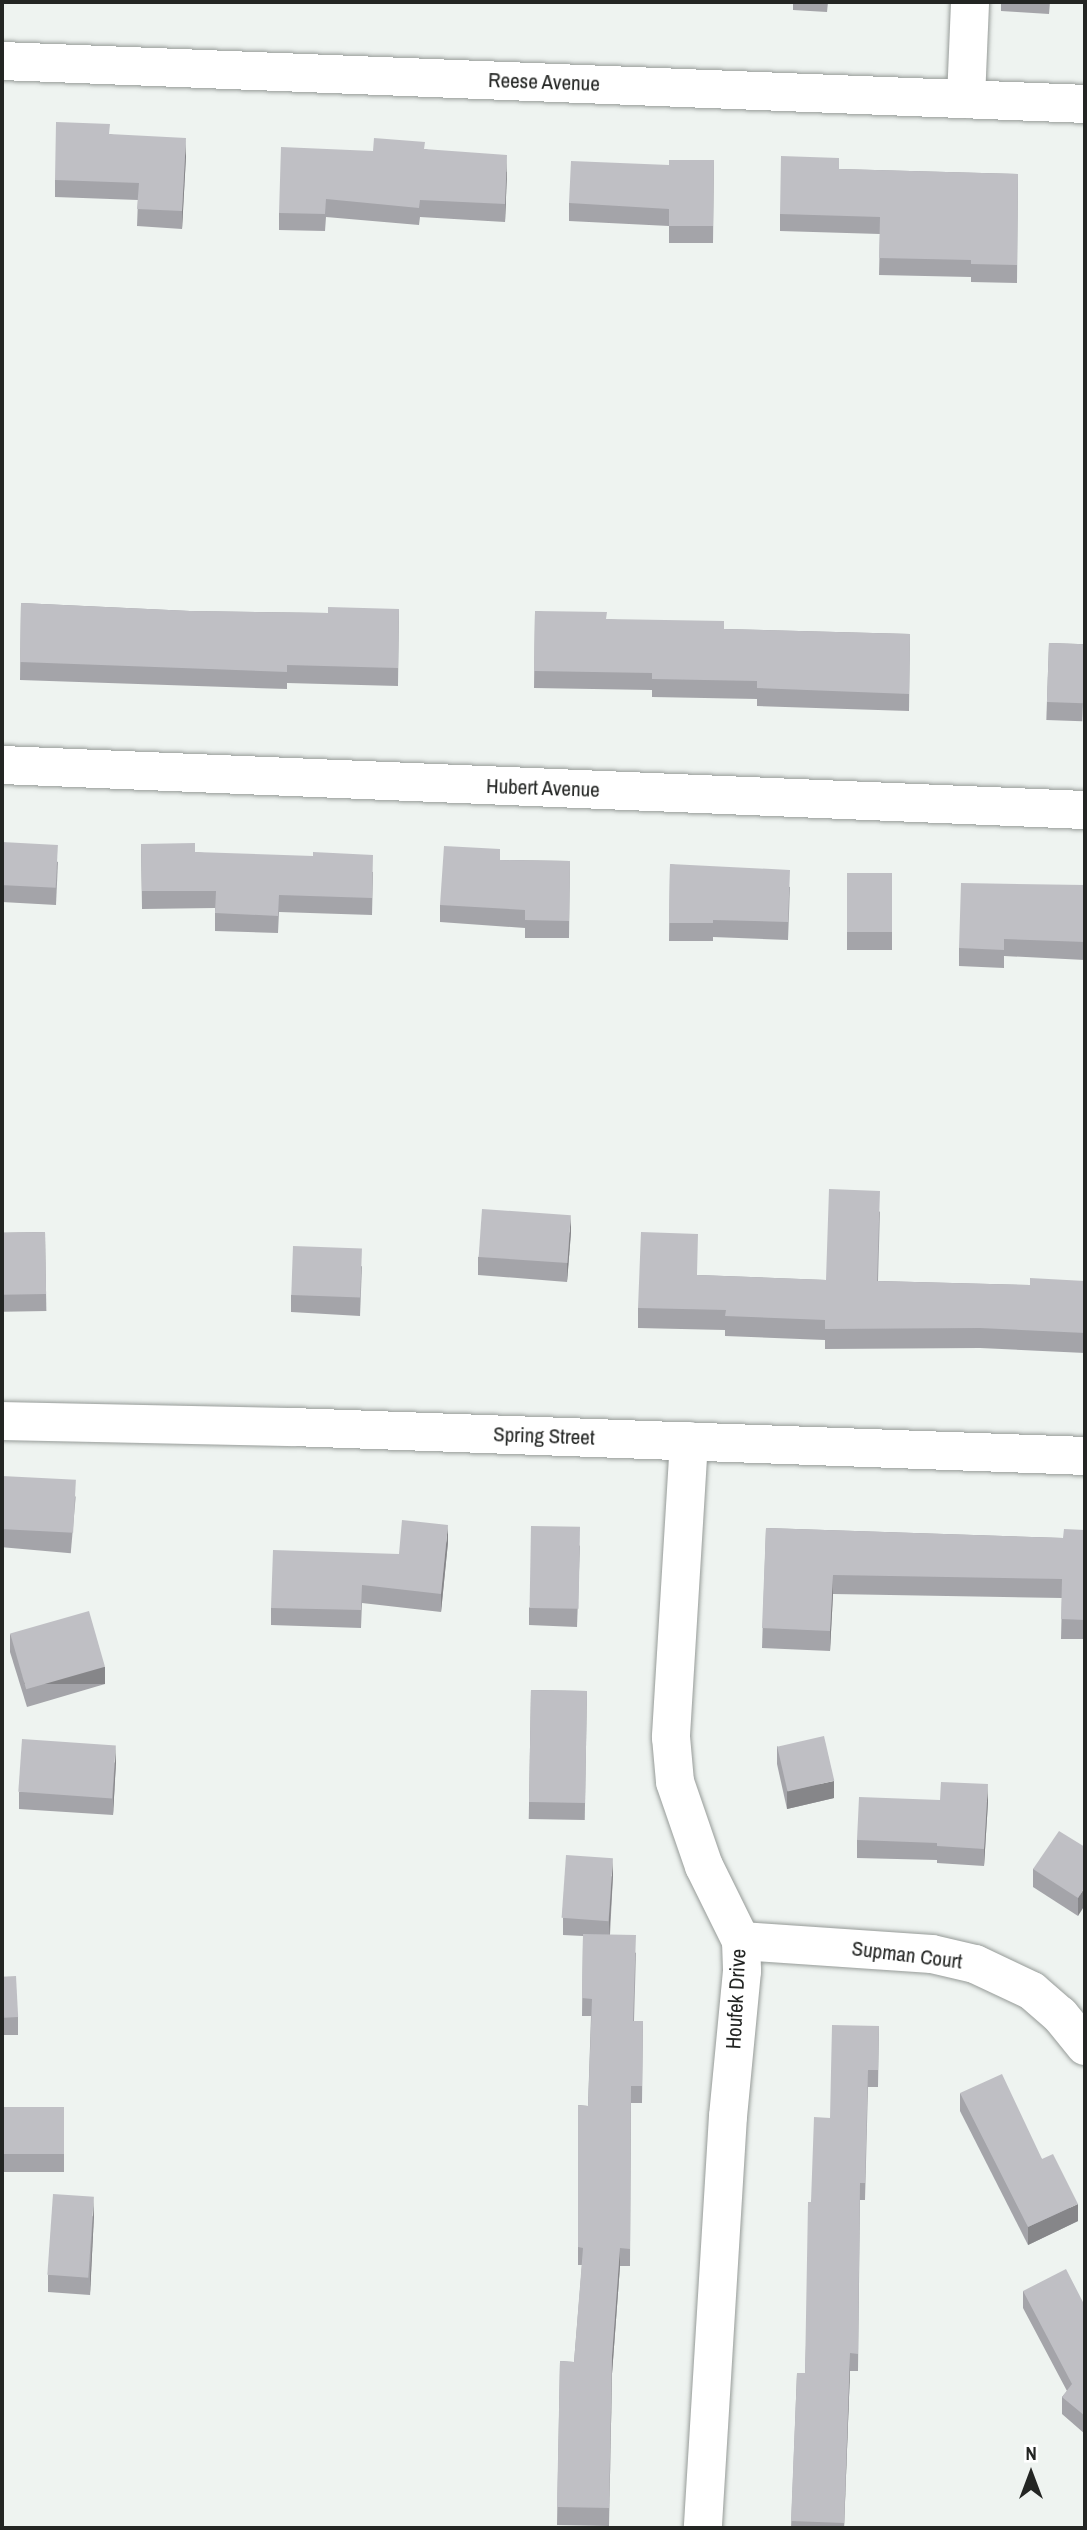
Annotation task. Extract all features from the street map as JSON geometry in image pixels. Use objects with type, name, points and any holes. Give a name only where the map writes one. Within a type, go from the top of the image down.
[{"type":"street","points":[[966,99],[970,2]]},
{"type":"street","name":"Reese Avenue","points":[[2,61],[1085,104]]},
{"type":"street","name":"Hubert Avenue","points":[[2,765],[1085,810]]},
{"type":"street","name":"Spring Street","points":[[2,1421],[689,1441],[1085,1456]]},
{"type":"street","name":"Houfek Drive","points":[[689,1441],[671,1737],[675,1782],[704,1866],[741,1941],[742,1971],[728,2116],[704,2528]]},
{"type":"street","name":"Supman Court","points":[[741,1941],[932,1955],[975,1964],[1032,1991],[1060,2015],[1085,2046]]},
{"type":"building","points":[[56,122],[110,124],[109,134],[186,138],[182,211],[137,209],[139,183],[55,180]]},
{"type":"building","points":[[374,138],[425,142],[424,149],[507,155],[505,204],[420,200],[419,208],[326,199],[325,214],[279,213],[281,147],[373,151]]},
{"type":"building","points":[[781,156],[839,158],[839,169],[1018,174],[1017,265],[971,264],[971,260],[879,258],[880,217],[780,214]]},
{"type":"building","points":[[669,160],[714,160],[713,226],[669,226],[669,209],[569,203],[571,161],[669,165]]},
{"type":"building","points":[[21,603],[190,611],[328,613],[328,607],[399,609],[398,668],[287,665],[287,672],[20,662]]},
{"type":"building","points":[[535,611],[607,612],[606,619],[724,621],[724,629],[910,634],[909,694],[757,688],[757,681],[652,679],[652,673],[534,671]]},
{"type":"building","points":[[1049,643],[1085,644],[1083,703],[1047,702]]},
{"type":"building","points":[[2,842],[58,845],[56,888],[2,885]]},
{"type":"building","points":[[195,843],[195,852],[373,855],[372,898],[279,895],[278,916],[215,913],[216,891],[142,891],[141,844]]},
{"type":"building","points":[[444,846],[500,849],[500,860],[570,861],[569,921],[525,920],[525,910],[440,905]]},
{"type":"building","points":[[670,864],[790,870],[788,922],[713,920],[713,923],[669,923]]},
{"type":"building","points":[[847,873],[892,873],[892,932],[847,932]]},
{"type":"building","points":[[961,883],[1085,885],[1085,942],[1004,939],[1004,950],[959,948]]},
{"type":"building","points":[[829,1189],[880,1191],[877,1281],[1030,1285],[1030,1278],[1085,1281],[1085,1333],[980,1328],[825,1329],[825,1320],[725,1316],[726,1310],[638,1308],[641,1232],[698,1234],[697,1275],[826,1280]]},
{"type":"building","points":[[482,1209],[571,1215],[567,1263],[479,1257]]},
{"type":"building","points":[[45,1232],[46,1294],[3,1295],[2,1233]]},
{"type":"building","points":[[293,1246],[362,1248],[360,1297],[291,1295]]},
{"type":"building","points":[[2,1476],[76,1480],[73,1533],[2,1529]]},
{"type":"building","points":[[402,1520],[448,1525],[441,1594],[362,1585],[361,1610],[271,1608],[273,1550],[399,1554]]},
{"type":"building","points":[[531,1526],[580,1527],[579,1609],[530,1608]]},
{"type":"building","points":[[766,1528],[1063,1538],[1064,1529],[1085,1530],[1085,1620],[1061,1619],[1062,1579],[833,1575],[830,1631],[762,1628]]},
{"type":"building","points":[[89,1611],[105,1667],[26,1689],[10,1634]]},
{"type":"building","points":[[531,1690],[587,1691],[585,1803],[529,1802]]},
{"type":"building","points":[[824,1736],[834,1781],[788,1792],[777,1747]]},
{"type":"building","points":[[22,1739],[116,1746],[112,1798],[18,1792]]},
{"type":"building","points":[[941,1782],[988,1784],[984,1849],[937,1846],[937,1843],[857,1840],[859,1797],[940,1800]]},
{"type":"building","points":[[1059,1831],[1085,1847],[1085,1887],[1078,1898],[1033,1869]]},
{"type":"building","points":[[566,1855],[613,1858],[608,1921],[562,1918]]},
{"type":"building","points":[[583,1934],[636,1935],[633,2021],[643,2021],[642,2086],[631,2086],[630,2249],[620,2248],[612,2356],[609,2508],[557,2507],[560,2361],[574,2362],[583,2248],[578,2247],[578,2105],[588,2106],[592,1999],[582,1998]]},
{"type":"building","points":[[16,1976],[18,2017],[4,2018],[2,1977]]},
{"type":"building","points":[[832,2025],[879,2026],[878,2070],[868,2070],[865,2183],[860,2183],[858,2354],[850,2353],[844,2523],[791,2521],[797,2373],[805,2373],[808,2202],[811,2202],[814,2117],[830,2118]]},
{"type":"building","points":[[1002,2074],[1042,2159],[1053,2154],[1078,2204],[1028,2227],[960,2093]]},
{"type":"building","points":[[2,2107],[64,2107],[64,2154],[2,2154]]},
{"type":"building","points":[[53,2194],[94,2197],[88,2278],[47,2275]]},
{"type":"building","points":[[1066,2269],[1085,2306],[1085,2416],[1062,2397],[1072,2384],[1023,2291]]}]
